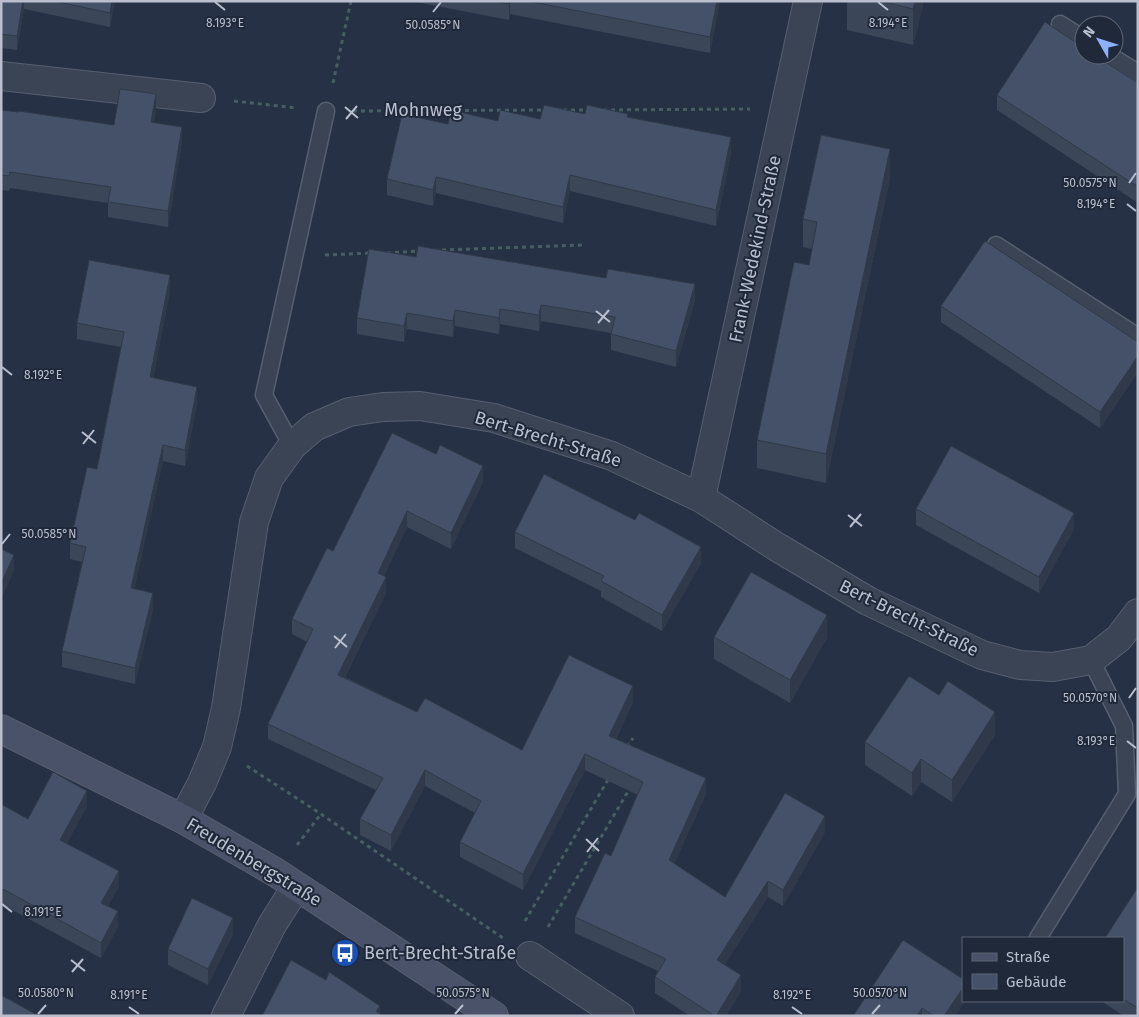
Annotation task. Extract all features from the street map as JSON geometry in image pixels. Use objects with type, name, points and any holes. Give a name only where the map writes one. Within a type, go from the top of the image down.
[{"type":"street","name":"Frank-Wedekind-Straße","points":[[701,498],[808,1]]},
{"type":"street","points":[[1,76],[201,98]]},
{"type":"street","name":"Bert-Brecht-Straße","points":[[183,819],[202,783],[217,747],[226,708],[254,522],[270,478],[292,446],[314,427],[349,412],[383,407],[420,406],[494,418],[612,456],[701,498],[777,547],[868,601],[982,655],[1020,665],[1053,667],[1091,660],[1118,638],[1138,613]]},
{"type":"street","name":"Freudenbergstraße","points":[[1,729],[183,819],[275,872],[494,1016]]},
{"type":"street","points":[[226,1016],[272,925],[296,887]]},
{"type":"street","points":[[521,950],[620,1016]]},
{"type":"lane","points":[[1060,24],[1074,33]]},
{"type":"lane","points":[[1124,64],[1138,73]]},
{"type":"lane","points":[[292,446],[264,395],[326,111]]},
{"type":"lane","points":[[996,245],[1138,337]]},
{"type":"lane","points":[[1039,937],[1127,794],[1124,726],[1091,660]]},
{"type":"path","points":[[326,111],[351,1]]},
{"type":"path","name":"Mohnweg","points":[[201,98],[326,111],[546,110]]},
{"type":"path","points":[[556,110],[786,109]]},
{"type":"path","points":[[434,251],[583,245]]},
{"type":"path","points":[[384,253],[424,251]]},
{"type":"path","points":[[294,256],[374,253]]},
{"type":"path","points":[[622,755],[633,738]]},
{"type":"path","points":[[217,747],[322,814],[521,950]]},
{"type":"path","points":[[521,950],[612,772]]},
{"type":"path","points":[[521,950],[632,785]]},
{"type":"building","points":[[1,1],[23,1],[17,36],[1,34]]},
{"type":"building","points":[[54,1],[112,1],[110,13]]},
{"type":"building","points":[[494,1],[509,1],[509,4]]},
{"type":"building","points":[[528,1],[717,1],[710,37]]},
{"type":"building","points":[[881,1],[915,1],[913,9]]},
{"type":"building","points":[[1045,22],[1074,41],[1074,65],[1110,65],[1138,83],[1138,187],[997,95]]},
{"type":"building","points":[[120,89],[156,94],[151,122],[182,127],[168,211],[108,202],[111,187],[10,172],[9,176],[1,175],[1,110],[114,125]]},
{"type":"building","points":[[544,105],[585,114],[587,105],[628,114],[627,117],[731,137],[716,210],[570,175],[563,207],[436,177],[433,190],[387,179],[402,114],[448,124],[451,110],[498,121],[500,110],[540,119]]},
{"type":"building","points":[[821,135],[890,149],[826,454],[757,440],[794,262],[809,265],[817,222],[803,219]]},
{"type":"building","points":[[985,241],[1138,342],[1138,356],[1100,412],[941,306]]},
{"type":"building","points":[[418,246],[606,278],[608,269],[695,284],[676,351],[611,334],[615,317],[541,305],[539,315],[500,309],[499,318],[455,310],[453,321],[407,313],[404,326],[357,318],[369,249],[416,257]]},
{"type":"building","points":[[89,260],[170,275],[150,377],[197,387],[185,450],[163,445],[131,588],[153,593],[135,668],[62,651],[86,547],[70,543],[87,467],[97,469],[124,332],[77,323]]},
{"type":"building","points":[[392,433],[436,454],[440,445],[483,466],[451,533],[407,511],[378,573],[386,577],[338,675],[417,712],[425,698],[522,750],[569,655],[633,686],[609,736],[706,778],[669,860],[725,897],[785,793],[825,816],[783,890],[768,881],[717,960],[741,975],[716,1016],[655,977],[666,959],[575,917],[605,853],[611,856],[643,782],[585,754],[523,874],[460,842],[481,801],[425,770],[391,835],[360,819],[383,778],[268,724],[313,629],[292,619],[327,548],[333,551]]},
{"type":"building","points":[[951,446],[1074,513],[1039,577],[916,509]]},
{"type":"building","points":[[544,474],[635,520],[639,513],[701,547],[662,615],[601,581],[604,576],[515,532]]},
{"type":"building","points":[[1,549],[14,555],[1,584]]},
{"type":"building","points":[[751,572],[827,615],[790,680],[714,637]]},
{"type":"building","points":[[909,676],[939,695],[948,681],[995,712],[952,780],[921,759],[912,773],[865,742]]},
{"type":"building","points":[[53,772],[87,791],[60,840],[119,871],[101,903],[118,911],[101,943],[3,889],[1,893],[1,804],[28,819]]},
{"type":"building","points":[[1138,887],[1138,1008],[1124,1000],[1124,937],[1106,937]]},
{"type":"building","points":[[192,898],[233,918],[208,969],[168,949]]},
{"type":"building","points":[[903,940],[962,978],[962,989],[944,1016],[934,1016],[922,1008],[917,1016],[853,1016]]},
{"type":"building","points":[[291,960],[326,980],[329,972],[380,1006],[376,1011],[383,1016],[262,1016]]},
{"type":"building","points":[[1,995],[39,1016],[1,1016]]},
{"type":"place","name":"Bert-Brecht-Straße","points":[[345,953]]}]
